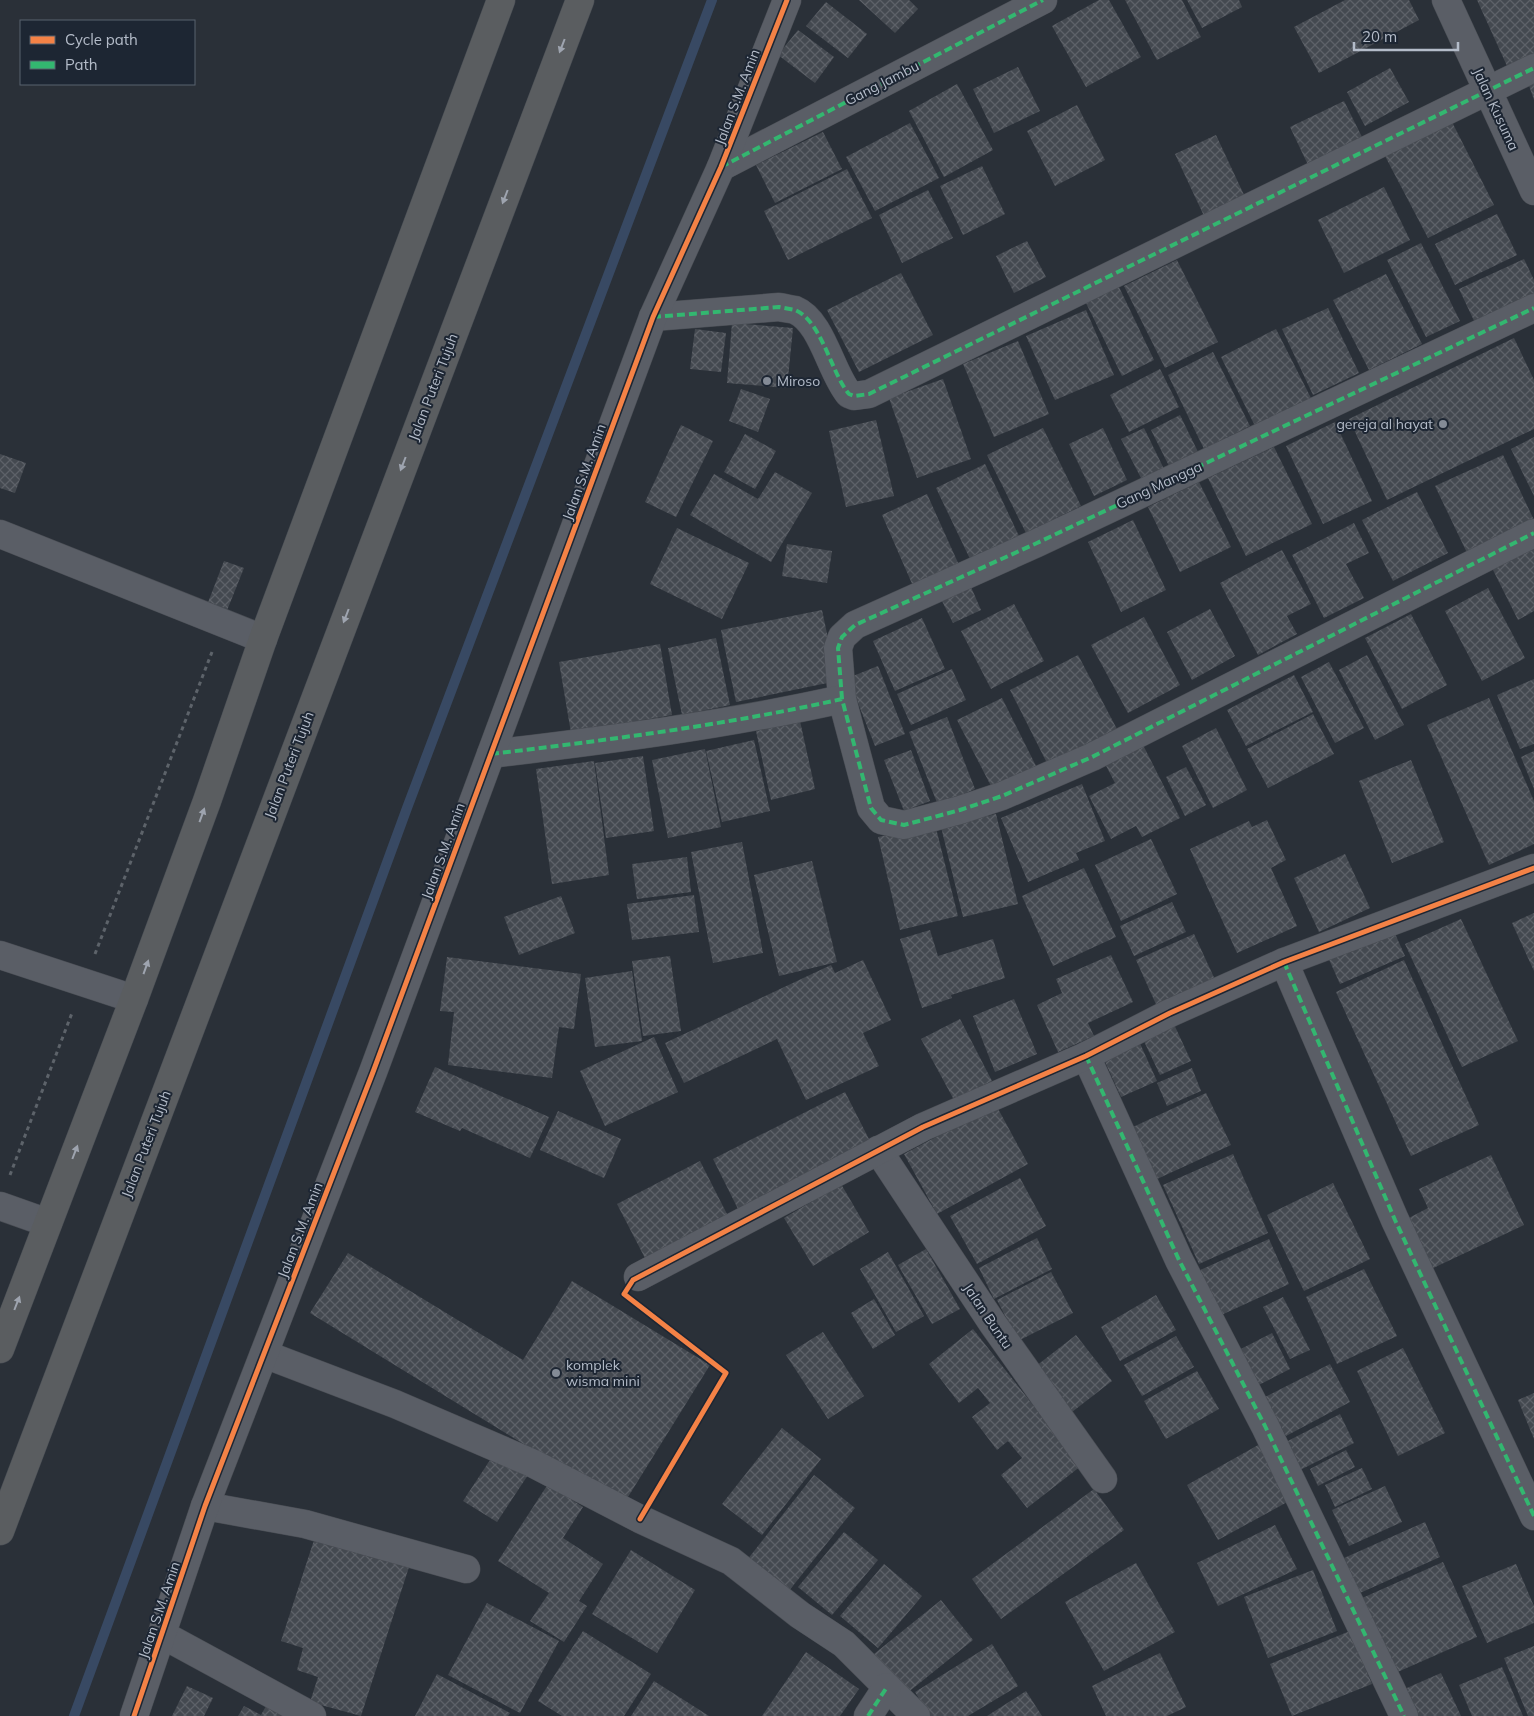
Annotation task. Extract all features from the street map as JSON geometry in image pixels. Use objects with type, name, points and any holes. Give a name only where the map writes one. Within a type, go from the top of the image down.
[{"type":"highway","points":[[0,1349],[134,999],[207,801],[263,639],[501,0]]},
{"type":"highway","name":"Jalan Puteri Tujuh","points":[[0,1531],[580,0]]},
{"type":"street","name":"Jalan S.M. Amin","points":[[134,1716],[205,1506],[373,1072],[653,317],[721,167],[787,0]]},
{"type":"street","name":"Gang Jambu","points":[[721,167],[1043,0]]},
{"type":"street","name":"Jalan Kusuma","points":[[1446,0],[1534,191]]},
{"type":"street","points":[[653,317],[779,308],[795,310],[804,316],[813,327],[849,394],[854,396],[869,394],[1534,68]]},
{"type":"street","name":"Gang Mangga","points":[[1534,308],[1037,543],[855,625],[842,637],[838,648],[842,699],[872,808],[880,820],[904,825],[960,810],[1002,796],[1092,757],[1534,533]]},
{"type":"street","points":[[0,534],[263,639]]},
{"type":"street","points":[[490,754],[615,739],[762,717],[842,699]]},
{"type":"street","points":[[638,1277],[923,1127],[1086,1056],[1170,1013],[1284,962],[1534,868]]},
{"type":"street","points":[[0,955],[134,999]]},
{"type":"street","points":[[1284,962],[1395,1220],[1534,1516]]},
{"type":"street","points":[[1086,1056],[1179,1260],[1265,1426],[1404,1716]]},
{"type":"street","name":"Jalan Buntu","points":[[878,1150],[993,1324],[1103,1479]]},
{"type":"street","points":[[4,1194],[48,1223]]},
{"type":"street","points":[[264,1354],[396,1404],[532,1463],[640,1519],[730,1561],[800,1615],[844,1644],[916,1716]]},
{"type":"street","points":[[205,1506],[306,1524],[466,1569]]},
{"type":"street","points":[[162,1635],[312,1716]]},
{"type":"street","points":[[868,1716],[887,1686]]},
{"type":"path","points":[[4,1194],[223,623]]},
{"type":"building","points":[[859,0],[909,0],[918,9],[895,33]]},
{"type":"building","points":[[1099,0],[1109,0],[1141,57],[1086,87],[1052,26]]},
{"type":"building","points":[[1125,0],[1182,0],[1201,37],[1157,60]]},
{"type":"building","points":[[1187,0],[1239,0],[1242,7],[1202,28]]},
{"type":"building","points":[[1345,0],[1409,0],[1419,20],[1319,73],[1294,27]]},
{"type":"building","points":[[1477,0],[1534,0],[1534,54],[1507,66]]},
{"type":"building","points":[[826,2],[867,34],[848,58],[806,26]]},
{"type":"building","points":[[798,30],[834,57],[815,83],[778,55]]},
{"type":"building","points":[[1018,67],[1040,111],[994,133],[973,89]]},
{"type":"building","points":[[1390,68],[1409,102],[1365,126],[1347,92]]},
{"type":"building","points":[[1534,70],[1534,100],[1525,74]]},
{"type":"building","points":[[957,84],[993,150],[944,177],[909,111]]},
{"type":"building","points":[[1344,101],[1364,141],[1309,167],[1290,127]]},
{"type":"building","points":[[1077,105],[1105,160],[1055,186],[1027,131]]},
{"type":"building","points":[[1452,122],[1494,205],[1428,238],[1385,156]]},
{"type":"building","points":[[910,123],[939,178],[875,211],[846,157]]},
{"type":"building","points":[[823,132],[842,169],[775,203],[756,165]]},
{"type":"building","points":[[1216,135],[1245,197],[1204,216],[1175,154]]},
{"type":"building","points":[[982,166],[1005,214],[963,235],[940,186]]},
{"type":"building","points":[[847,169],[872,218],[788,260],[764,211]]},
{"type":"building","points":[[1384,187],[1410,240],[1344,273],[1318,220]]},
{"type":"building","points":[[928,190],[953,238],[902,263],[879,215]]},
{"type":"building","points":[[1497,214],[1517,255],[1455,285],[1435,244]]},
{"type":"building","points":[[1027,241],[1046,277],[1014,293],[996,256]]},
{"type":"building","points":[[1421,243],[1460,321],[1426,337],[1387,260]]},
{"type":"building","points":[[1524,259],[1534,280],[1534,298],[1476,325],[1459,289]]},
{"type":"building","points":[[1177,260],[1218,342],[1165,368],[1124,286]]},
{"type":"building","points":[[901,273],[933,335],[859,372],[827,310]]},
{"type":"building","points":[[1386,274],[1422,344],[1369,370],[1333,300]]},
{"type":"building","points":[[1118,285],[1154,360],[1122,376],[1085,301]]},
{"type":"building","points":[[1328,308],[1359,373],[1313,395],[1282,329]]},
{"type":"building","points":[[1086,310],[1114,375],[1055,400],[1026,336]]},
{"type":"building","points":[[732,323],[793,328],[787,388],[727,383]]},
{"type":"building","points":[[695,329],[726,333],[721,372],[690,369]]},
{"type":"building","points":[[1276,329],[1313,402],[1257,430],[1221,357]]},
{"type":"building","name":"gereja al hayat","points":[[1514,338],[1534,380],[1534,429],[1387,500],[1349,419]]},
{"type":"building","points":[[1018,341],[1049,414],[994,437],[963,364]]},
{"type":"building","points":[[1213,352],[1250,426],[1204,449],[1168,375]]},
{"type":"building","points":[[1160,369],[1179,407],[1129,432],[1110,395]]},
{"type":"building","points":[[943,379],[971,459],[917,478],[889,398]]},
{"type":"building","points":[[741,389],[770,399],[758,432],[729,421]]},
{"type":"building","points":[[1180,415],[1201,458],[1172,472],[1151,430]]},
{"type":"building","points":[[876,420],[894,496],[846,507],[829,431]]},
{"type":"building","points":[[1335,422],[1372,501],[1323,524],[1286,446]]},
{"type":"building","points":[[681,425],[713,441],[676,517],[645,502]]},
{"type":"building","points":[[1043,428],[1081,506],[1026,533],[987,455]]},
{"type":"building","points":[[1103,428],[1127,480],[1094,496],[1069,444]]},
{"type":"building","points":[[1144,428],[1165,471],[1143,482],[1121,439]]},
{"type":"building","points":[[745,434],[776,451],[755,489],[724,472]]},
{"type":"building","points":[[1534,437],[1534,496],[1511,449]]},
{"type":"building","points":[[1274,447],[1312,524],[1246,556],[1208,478]]},
{"type":"building","points":[[0,454],[26,463],[15,493],[0,488]]},
{"type":"building","points":[[1503,455],[1534,520],[1469,557],[1435,486]]},
{"type":"building","points":[[985,464],[1019,536],[970,559],[936,488]]},
{"type":"building","points":[[775,472],[812,493],[771,562],[690,515],[714,474],[758,499]]},
{"type":"building","points":[[1199,482],[1231,547],[1180,572],[1148,507]]},
{"type":"building","points":[[1417,492],[1448,553],[1393,581],[1362,520]]},
{"type":"building","points":[[927,494],[959,565],[913,586],[882,515]]},
{"type":"building","points":[[1133,520],[1166,590],[1121,612],[1088,542]]},
{"type":"building","points":[[1354,523],[1369,553],[1346,564],[1364,598],[1324,618],[1292,555]]},
{"type":"building","points":[[677,528],[749,563],[722,619],[650,584]]},
{"type":"building","points":[[787,544],[832,551],[827,583],[782,576]]},
{"type":"building","points":[[1534,544],[1534,611],[1518,620],[1491,566]]},
{"type":"building","points":[[1282,550],[1311,604],[1287,616],[1297,634],[1258,655],[1220,583]]},
{"type":"building","points":[[224,561],[244,568],[226,613],[207,605]]},
{"type":"building","points":[[971,587],[981,610],[953,623],[942,601]]},
{"type":"building","points":[[1488,588],[1525,658],[1482,681],[1445,611]]},
{"type":"building","points":[[1014,604],[1044,661],[991,689],[961,631]]},
{"type":"building","points":[[1210,609],[1235,656],[1192,680],[1167,632]]},
{"type":"building","points":[[822,610],[837,681],[736,702],[721,630]]},
{"type":"building","points":[[1411,614],[1447,685],[1402,709],[1365,638]]},
{"type":"building","points":[[1144,617],[1180,685],[1128,713],[1091,645]]},
{"type":"building","points":[[922,618],[945,669],[895,691],[873,641]]},
{"type":"building","points":[[716,638],[730,705],[682,715],[668,648]]},
{"type":"building","points":[[660,644],[672,715],[571,733],[559,662]]},
{"type":"building","points":[[1078,655],[1118,731],[1049,767],[1010,690]]},
{"type":"building","points":[[1367,655],[1404,725],[1375,740],[1339,670]]},
{"type":"building","points":[[1329,662],[1364,728],[1335,743],[1301,677]]},
{"type":"building","points":[[878,666],[905,734],[875,746],[848,678]]},
{"type":"building","points":[[952,669],[966,700],[911,725],[897,694]]},
{"type":"building","points":[[1294,675],[1313,712],[1246,746],[1227,710]]},
{"type":"building","points":[[1534,679],[1534,744],[1520,749],[1497,695]]},
{"type":"building","points":[[1002,698],[1036,766],[992,788],[957,720]]},
{"type":"building","points":[[1489,698],[1534,801],[1534,844],[1489,865],[1427,725]]},
{"type":"building","points":[[1313,714],[1334,754],[1268,788],[1247,749]]},
{"type":"building","points":[[947,717],[975,789],[938,805],[909,732]]},
{"type":"building","points":[[800,721],[815,789],[771,800],[756,731]]},
{"type":"building","points":[[1216,728],[1247,790],[1213,808],[1182,746]]},
{"type":"building","points":[[754,740],[770,811],[722,822],[706,751]]},
{"type":"building","points":[[1141,741],[1180,818],[1142,837],[1136,826],[1111,839],[1089,796],[1115,783],[1103,760]]},
{"type":"building","points":[[705,749],[721,827],[668,838],[652,760]]},
{"type":"building","points":[[911,750],[930,801],[904,811],[884,760]]},
{"type":"building","points":[[1534,751],[1534,789],[1521,757]]},
{"type":"building","points":[[643,756],[654,831],[606,838],[595,763]]},
{"type":"building","points":[[1411,760],[1444,842],[1392,863],[1359,781]]},
{"type":"building","points":[[594,761],[609,875],[552,884],[536,769]]},
{"type":"building","points":[[1186,767],[1206,805],[1185,816],[1166,777]]},
{"type":"building","points":[[1082,784],[1105,841],[1076,853],[1079,860],[1028,882],[1001,818]]},
{"type":"building","points":[[996,814],[1018,904],[963,917],[941,827]]},
{"type":"building","points":[[1267,820],[1286,860],[1271,868],[1297,926],[1237,953],[1190,849],[1249,821],[1252,827]]},
{"type":"building","points":[[935,824],[958,916],[900,930],[878,837]]},
{"type":"building","points":[[1151,839],[1177,894],[1121,921],[1095,865]]},
{"type":"building","points":[[742,842],[763,953],[713,963],[691,852]]},
{"type":"building","points":[[1345,854],[1370,908],[1319,932],[1294,878]]},
{"type":"building","points":[[687,857],[691,892],[637,899],[632,864]]},
{"type":"building","points":[[812,861],[837,962],[779,976],[754,875]]},
{"type":"building","points":[[1084,868],[1116,937],[1053,966],[1022,896]]},
{"type":"building","points":[[694,895],[699,932],[632,940],[627,904]]},
{"type":"building","points":[[561,896],[575,933],[519,955],[504,917]]},
{"type":"building","points":[[1172,902],[1186,932],[1134,956],[1120,926]]},
{"type":"building","points":[[1534,913],[1534,971],[1512,923]]},
{"type":"building","points":[[1461,919],[1518,1041],[1462,1067],[1405,944]]},
{"type":"building","points":[[1392,927],[1405,956],[1340,984],[1327,955]]},
{"type":"building","points":[[930,930],[938,956],[993,939],[1005,978],[951,995],[952,998],[922,1008],[900,939]]},
{"type":"building","points":[[1194,934],[1217,984],[1159,1011],[1136,960]]},
{"type":"building","points":[[1111,955],[1133,1002],[1088,1023],[1094,1036],[1058,1052],[1037,1005],[1062,993],[1056,979]]},
{"type":"building","points":[[670,956],[681,1031],[643,1036],[632,961]]},
{"type":"building","points":[[447,957],[581,974],[574,1029],[559,1027],[552,1078],[448,1065],[454,1012],[440,1011]]},
{"type":"building","points":[[863,960],[891,1020],[863,1033],[879,1066],[806,1100],[777,1039],[684,1083],[665,1043],[831,965],[835,973]]},
{"type":"building","points":[[1404,960],[1479,1125],[1411,1156],[1336,992]]},
{"type":"building","points":[[632,971],[642,1041],[595,1047],[585,978]]},
{"type":"building","points":[[1014,999],[1037,1054],[995,1072],[973,1016]]},
{"type":"building","points":[[960,1019],[992,1081],[954,1100],[921,1039]]},
{"type":"building","points":[[1172,1020],[1191,1061],[1160,1075],[1141,1035]]},
{"type":"building","points":[[654,1037],[678,1092],[605,1126],[580,1071]]},
{"type":"building","points":[[1138,1039],[1157,1081],[1121,1097],[1102,1055]]},
{"type":"building","points":[[435,1067],[549,1117],[530,1158],[462,1128],[460,1131],[415,1112]]},
{"type":"building","points":[[1192,1068],[1201,1091],[1167,1106],[1157,1083]]},
{"type":"building","points":[[845,1092],[873,1147],[741,1215],[713,1159]]},
{"type":"building","points":[[1206,1093],[1231,1145],[1157,1179],[1133,1127]]},
{"type":"building","points":[[996,1105],[1028,1164],[937,1214],[904,1154]]},
{"type":"building","points":[[558,1111],[621,1139],[604,1178],[540,1150]]},
{"type":"building","points":[[1233,1154],[1268,1233],[1199,1264],[1163,1185]]},
{"type":"building","points":[[1491,1155],[1524,1225],[1427,1271],[1403,1221],[1428,1208],[1419,1189]]},
{"type":"building","points":[[700,1161],[730,1220],[647,1262],[617,1204]]},
{"type":"building","points":[[1020,1178],[1046,1226],[977,1264],[950,1216]]},
{"type":"building","points":[[1333,1183],[1370,1259],[1304,1291],[1267,1215]]},
{"type":"building","points":[[841,1184],[869,1232],[813,1266],[784,1218]]},
{"type":"building","points":[[1037,1238],[1052,1269],[994,1299],[979,1268]]},
{"type":"building","points":[[1269,1239],[1289,1284],[1219,1316],[1198,1271]]},
{"type":"building","points":[[926,1249],[960,1309],[932,1324],[898,1265]]},
{"type":"building","points":[[888,1252],[924,1316],[896,1332],[860,1269]]},
{"type":"building","name":"komplek wisma mini","points":[[348,1253],[523,1360],[572,1281],[710,1365],[623,1505],[310,1313]]},
{"type":"building","points":[[1364,1269],[1397,1336],[1337,1364],[1306,1297]]},
{"type":"building","points":[[1051,1272],[1073,1313],[1018,1341],[997,1300]]},
{"type":"building","points":[[1156,1295],[1176,1330],[1120,1361],[1101,1327]]},
{"type":"building","points":[[1283,1297],[1310,1350],[1290,1359],[1263,1307]]},
{"type":"building","points":[[874,1299],[895,1335],[873,1349],[851,1313]]},
{"type":"building","points":[[973,1329],[1081,1466],[1027,1508],[1001,1475],[1022,1458],[1008,1441],[997,1450],[972,1417],[990,1403],[978,1388],[959,1403],[929,1364]]},
{"type":"building","points":[[823,1332],[864,1396],[828,1419],[786,1355]]},
{"type":"building","points":[[1272,1333],[1290,1369],[1255,1387],[1237,1351]]},
{"type":"building","points":[[1076,1335],[1112,1381],[1072,1412],[1036,1366]]},
{"type":"building","points":[[1176,1336],[1194,1367],[1142,1396],[1124,1365]]},
{"type":"building","points":[[1403,1348],[1445,1433],[1398,1456],[1357,1371]]},
{"type":"building","points":[[1330,1364],[1350,1402],[1286,1436],[1265,1397]]},
{"type":"building","points":[[1197,1371],[1219,1409],[1166,1439],[1144,1401]]},
{"type":"building","points":[[1534,1393],[1534,1439],[1518,1400]]},
{"type":"building","points":[[1340,1414],[1354,1443],[1298,1471],[1284,1443]]},
{"type":"building","points":[[782,1428],[821,1459],[762,1535],[722,1504]]},
{"type":"building","points":[[1260,1444],[1291,1500],[1218,1540],[1187,1485]]},
{"type":"building","points":[[1346,1450],[1355,1467],[1318,1486],[1310,1469]]},
{"type":"building","points":[[494,1454],[528,1475],[497,1522],[463,1501]]},
{"type":"building","points":[[1362,1468],[1372,1489],[1335,1507],[1325,1485]]},
{"type":"building","points":[[814,1475],[855,1508],[788,1592],[747,1560]]},
{"type":"building","points":[[548,1484],[583,1507],[563,1538],[603,1564],[579,1601],[587,1606],[564,1642],[530,1621],[549,1593],[498,1561]]},
{"type":"building","points":[[1385,1486],[1402,1522],[1349,1546],[1332,1510]]},
{"type":"building","points":[[1094,1489],[1124,1530],[1001,1619],[972,1579]]},
{"type":"building","points":[[1425,1522],[1440,1557],[1360,1593],[1344,1558]]},
{"type":"building","points":[[1275,1525],[1297,1569],[1218,1606],[1197,1563]]},
{"type":"building","points":[[844,1532],[878,1560],[832,1615],[798,1587]]},
{"type":"building","points":[[315,1537],[409,1567],[361,1716],[310,1702],[318,1677],[297,1670],[303,1648],[281,1641]]},
{"type":"building","points":[[631,1550],[695,1590],[657,1653],[592,1614]]},
{"type":"building","points":[[1443,1562],[1477,1637],[1393,1674],[1360,1599]]},
{"type":"building","points":[[1136,1563],[1175,1632],[1104,1671],[1065,1602]]},
{"type":"building","points":[[884,1564],[922,1596],[878,1648],[840,1616]]},
{"type":"building","points":[[1516,1564],[1534,1606],[1534,1623],[1487,1643],[1462,1586]]},
{"type":"building","points":[[1313,1570],[1337,1631],[1268,1658],[1244,1597]]},
{"type":"building","points":[[941,1600],[973,1640],[906,1694],[874,1654]]},
{"type":"building","points":[[487,1603],[559,1641],[520,1713],[448,1675]]},
{"type":"building","points":[[583,1631],[651,1674],[624,1716],[562,1716],[538,1701]]},
{"type":"building","points":[[1350,1631],[1372,1684],[1292,1716],[1270,1664]]},
{"type":"building","points":[[992,1644],[1018,1686],[968,1716],[930,1716],[915,1692]]},
{"type":"building","points":[[1534,1646],[1534,1716],[1528,1716],[1504,1658]]},
{"type":"building","points":[[806,1652],[859,1689],[840,1716],[762,1716]]},
{"type":"building","points":[[1160,1653],[1186,1707],[1167,1716],[1106,1716],[1092,1686]]},
{"type":"building","points":[[1502,1667],[1523,1716],[1472,1716],[1459,1685]]},
{"type":"building","points":[[1441,1673],[1461,1716],[1412,1716],[1400,1691]]},
{"type":"building","points":[[437,1674],[510,1713],[508,1716],[415,1716]]},
{"type":"building","points":[[654,1681],[709,1716],[631,1716]]},
{"type":"building","points":[[187,1686],[213,1698],[204,1716],[172,1716]]},
{"type":"building","points":[[1026,1691],[1042,1716],[987,1716]]},
{"type":"building","points":[[244,1706],[261,1715],[266,1706],[285,1716],[238,1716]]},
{"type":"waterway","points":[[74,1716],[407,808],[712,0]]},
{"type":"marked path","points":[[721,167],[1043,0]]},
{"type":"marked path","points":[[653,317],[779,307],[795,310],[812,325],[849,394],[854,396],[869,394],[1534,68]]},
{"type":"marked path","points":[[842,699],[838,648],[842,637],[855,625],[1037,543],[1534,308]]},
{"type":"marked path","points":[[491,754],[711,724],[842,699],[871,808],[881,820],[904,825],[960,810],[1002,796],[1092,757],[1534,533]]},
{"type":"marked path","points":[[1284,962],[1395,1220],[1534,1516]]},
{"type":"marked path","points":[[1086,1056],[1179,1260],[1265,1426],[1404,1716]]},
{"type":"marked path","points":[[868,1716],[887,1687]]},
{"type":"cycle path","points":[[134,1716],[205,1506],[373,1072],[653,317],[721,167],[787,0]]},
{"type":"cycle path","points":[[640,1519],[726,1373],[624,1294],[633,1280],[923,1127],[1086,1056],[1170,1013],[1284,962],[1534,868]]},
{"type":"place","name":"Miroso","points":[[767,381]]},
{"type":"place","name":"gereja al hayat","points":[[1443,424]]},
{"type":"place","name":"komplek wisma mini","points":[[556,1373]]}]
